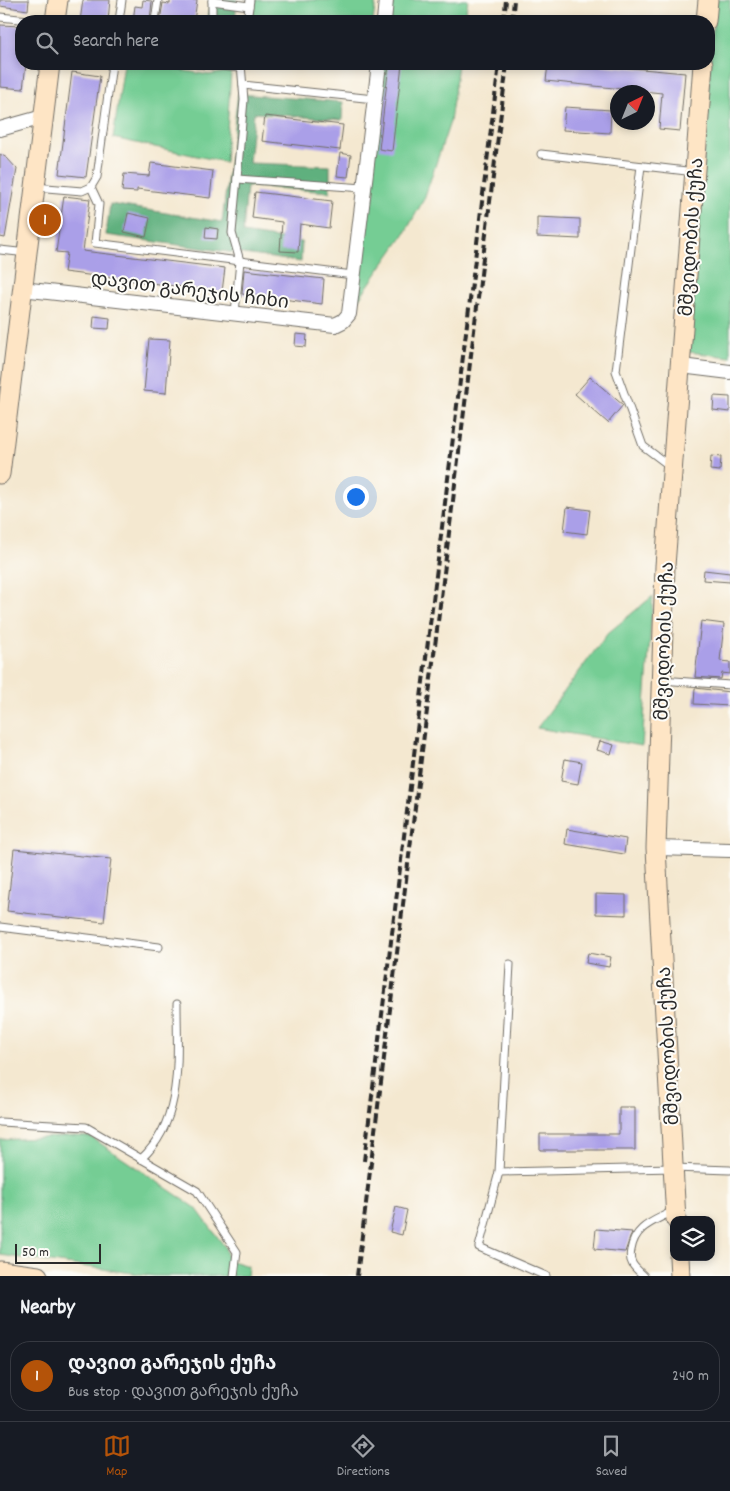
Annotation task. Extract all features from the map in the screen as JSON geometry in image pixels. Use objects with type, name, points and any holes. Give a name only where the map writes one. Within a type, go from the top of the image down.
[{"type":"main road","points":[[56,15],[58,0]]},
{"type":"main road","points":[[707,15],[708,0]]},
{"type":"main road","points":[[0,474],[6,381],[22,289],[49,70]]},
{"type":"main road","name":"მშვიდობის ქუჩა","points":[[676,1215],[656,848],[665,566],[703,70]]},
{"type":"main road","points":[[678,1261],[680,1276]]},
{"type":"main road","points":[[0,1271],[38,1276]]},
{"type":"street","points":[[385,15],[386,0]]},
{"type":"street","points":[[353,275],[378,70]]},
{"type":"street","points":[[0,129],[43,117]]},
{"type":"street","name":"დავით გარეჯის ჩიხი","points":[[22,289],[335,325],[343,321],[349,314],[353,275]]},
{"type":"street","points":[[681,366],[730,372]]},
{"type":"street","points":[[656,848],[730,850]]},
{"type":"lane","points":[[120,15],[122,0]]},
{"type":"lane","points":[[156,15],[158,0]]},
{"type":"lane","points":[[212,15],[212,1],[250,3]]},
{"type":"lane","points":[[0,16],[15,18]]},
{"type":"lane","points":[[35,187],[82,191],[91,187],[98,177],[111,70]]},
{"type":"lane","points":[[235,313],[240,261],[232,233],[244,100],[241,70]]},
{"type":"lane","points":[[243,85],[374,99]]},
{"type":"lane","points":[[541,154],[695,172]]},
{"type":"lane","points":[[641,166],[616,371],[643,446],[673,468]]},
{"type":"lane","points":[[237,179],[364,188]]},
{"type":"lane","points":[[91,187],[99,204],[95,243],[353,275]]},
{"type":"lane","points":[[0,250],[27,253]]},
{"type":"lane","points":[[661,680],[730,685]]},
{"type":"lane","points":[[0,927],[159,947]]},
{"type":"lane","points":[[510,964],[499,1172],[479,1247],[546,1276]]},
{"type":"lane","points":[[141,1159],[154,1147],[159,1139],[172,1103],[176,1080],[178,1004]]},
{"type":"lane","points":[[0,1122],[86,1127],[197,1191],[237,1252],[234,1276]]},
{"type":"lane","points":[[499,1172],[673,1168],[730,1170]]},
{"type":"lane","points":[[644,1276],[633,1267],[629,1258],[634,1236],[642,1228],[676,1215]]},
{"type":"green space","points":[[210,0],[237,0],[236,15],[208,15]]},
{"type":"green space","points":[[254,0],[376,0],[374,15],[252,15]]},
{"type":"green space","points":[[389,0],[468,0],[465,15],[388,15]]},
{"type":"green space","points":[[715,0],[730,0],[730,357],[689,352],[710,70],[715,70]]},
{"type":"green space","points":[[123,70],[179,70],[209,75],[231,71],[225,162],[113,138]]},
{"type":"green space","points":[[382,70],[457,70],[450,122],[424,199],[405,233],[353,307]]},
{"type":"green space","points":[[238,94],[343,102],[342,120],[254,113],[249,163],[330,166],[330,192],[247,186],[243,233],[302,242],[301,262],[106,235],[110,204],[222,222]]},
{"type":"green space","points":[[653,596],[642,746],[537,728],[608,633]]},
{"type":"green space","points":[[75,1136],[91,1137],[196,1208],[225,1247],[228,1260],[248,1266],[247,1276],[154,1276],[0,1255],[0,1140]]},
{"type":"building","points":[[0,0],[29,0],[28,10],[0,6]]},
{"type":"building","points":[[83,0],[110,0],[109,15],[81,15]]},
{"type":"building","points":[[143,0],[152,1],[151,15],[134,15],[135,6],[142,7]]},
{"type":"building","points":[[170,0],[197,0],[195,15],[161,15],[163,3],[170,4]]},
{"type":"building","points":[[0,25],[15,26],[15,70],[25,70],[23,89],[0,87]]},
{"type":"building","points":[[388,70],[401,70],[392,151],[379,149]]},
{"type":"building","points":[[547,70],[653,70],[685,73],[680,131],[659,129],[662,93],[655,92],[655,85],[610,85],[610,88],[546,81]]},
{"type":"building","points":[[72,72],[100,76],[86,177],[59,174]]},
{"type":"building","points":[[565,107],[610,110],[610,133],[563,130]]},
{"type":"building","points":[[265,116],[343,125],[340,150],[262,141]]},
{"type":"building","points":[[340,153],[351,155],[348,177],[337,176]]},
{"type":"building","points":[[0,154],[7,158],[17,169],[5,238],[0,237]]},
{"type":"building","points":[[151,163],[213,171],[210,198],[137,189],[137,192],[122,191],[124,174],[149,176]]},
{"type":"building","points":[[255,192],[332,201],[329,228],[300,224],[298,252],[280,251],[282,222],[252,218]]},
{"type":"building","points":[[64,196],[90,199],[83,251],[225,268],[222,292],[64,272],[67,253],[56,252]]},
{"type":"building","points":[[128,213],[150,218],[146,237],[124,232]]},
{"type":"building","points":[[537,217],[580,219],[580,239],[537,237]]},
{"type":"building","points":[[206,227],[218,229],[217,239],[205,238]]},
{"type":"building","points":[[244,270],[324,279],[322,304],[242,294]]},
{"type":"building","points":[[94,316],[110,318],[109,329],[93,328]]},
{"type":"building","points":[[296,334],[307,335],[306,347],[295,346]]},
{"type":"building","points":[[149,339],[170,340],[166,393],[144,391]]},
{"type":"building","points":[[590,377],[623,405],[608,423],[575,394]]},
{"type":"building","points":[[714,396],[730,397],[730,412],[713,410]]},
{"type":"building","points":[[711,456],[721,457],[720,471],[710,470]]},
{"type":"building","points":[[567,507],[590,510],[587,534],[564,531]]},
{"type":"building","points":[[704,570],[730,573],[730,582],[703,580]]},
{"type":"building","points":[[701,621],[724,624],[720,661],[730,662],[730,674],[722,673],[721,679],[695,677]]},
{"type":"building","points":[[695,688],[730,692],[730,706],[694,704]]},
{"type":"building","points":[[600,741],[614,745],[611,754],[597,750]]},
{"type":"building","points":[[565,759],[582,762],[578,784],[561,781]]},
{"type":"building","points":[[567,829],[626,839],[624,854],[565,844]]},
{"type":"building","points":[[14,849],[111,859],[104,922],[7,911]]},
{"type":"building","points":[[596,894],[626,895],[626,915],[596,914]]},
{"type":"building","points":[[588,953],[611,957],[609,967],[586,963]]},
{"type":"building","points":[[619,1107],[635,1107],[635,1150],[540,1150],[540,1134],[619,1134]]},
{"type":"building","points":[[396,1207],[407,1210],[402,1235],[390,1232]]},
{"type":"building","points":[[596,1229],[632,1232],[625,1252],[594,1249]]},
{"type":"railway","points":[[505,15],[506,0]]},
{"type":"railway","points":[[513,15],[514,0]]},
{"type":"railway","points":[[364,1161],[498,70]]},
{"type":"railway","points":[[357,1276],[506,70]]},
{"type":"place","name":"დავით გარეჯის ქუჩა","points":[[45,220]]}]
